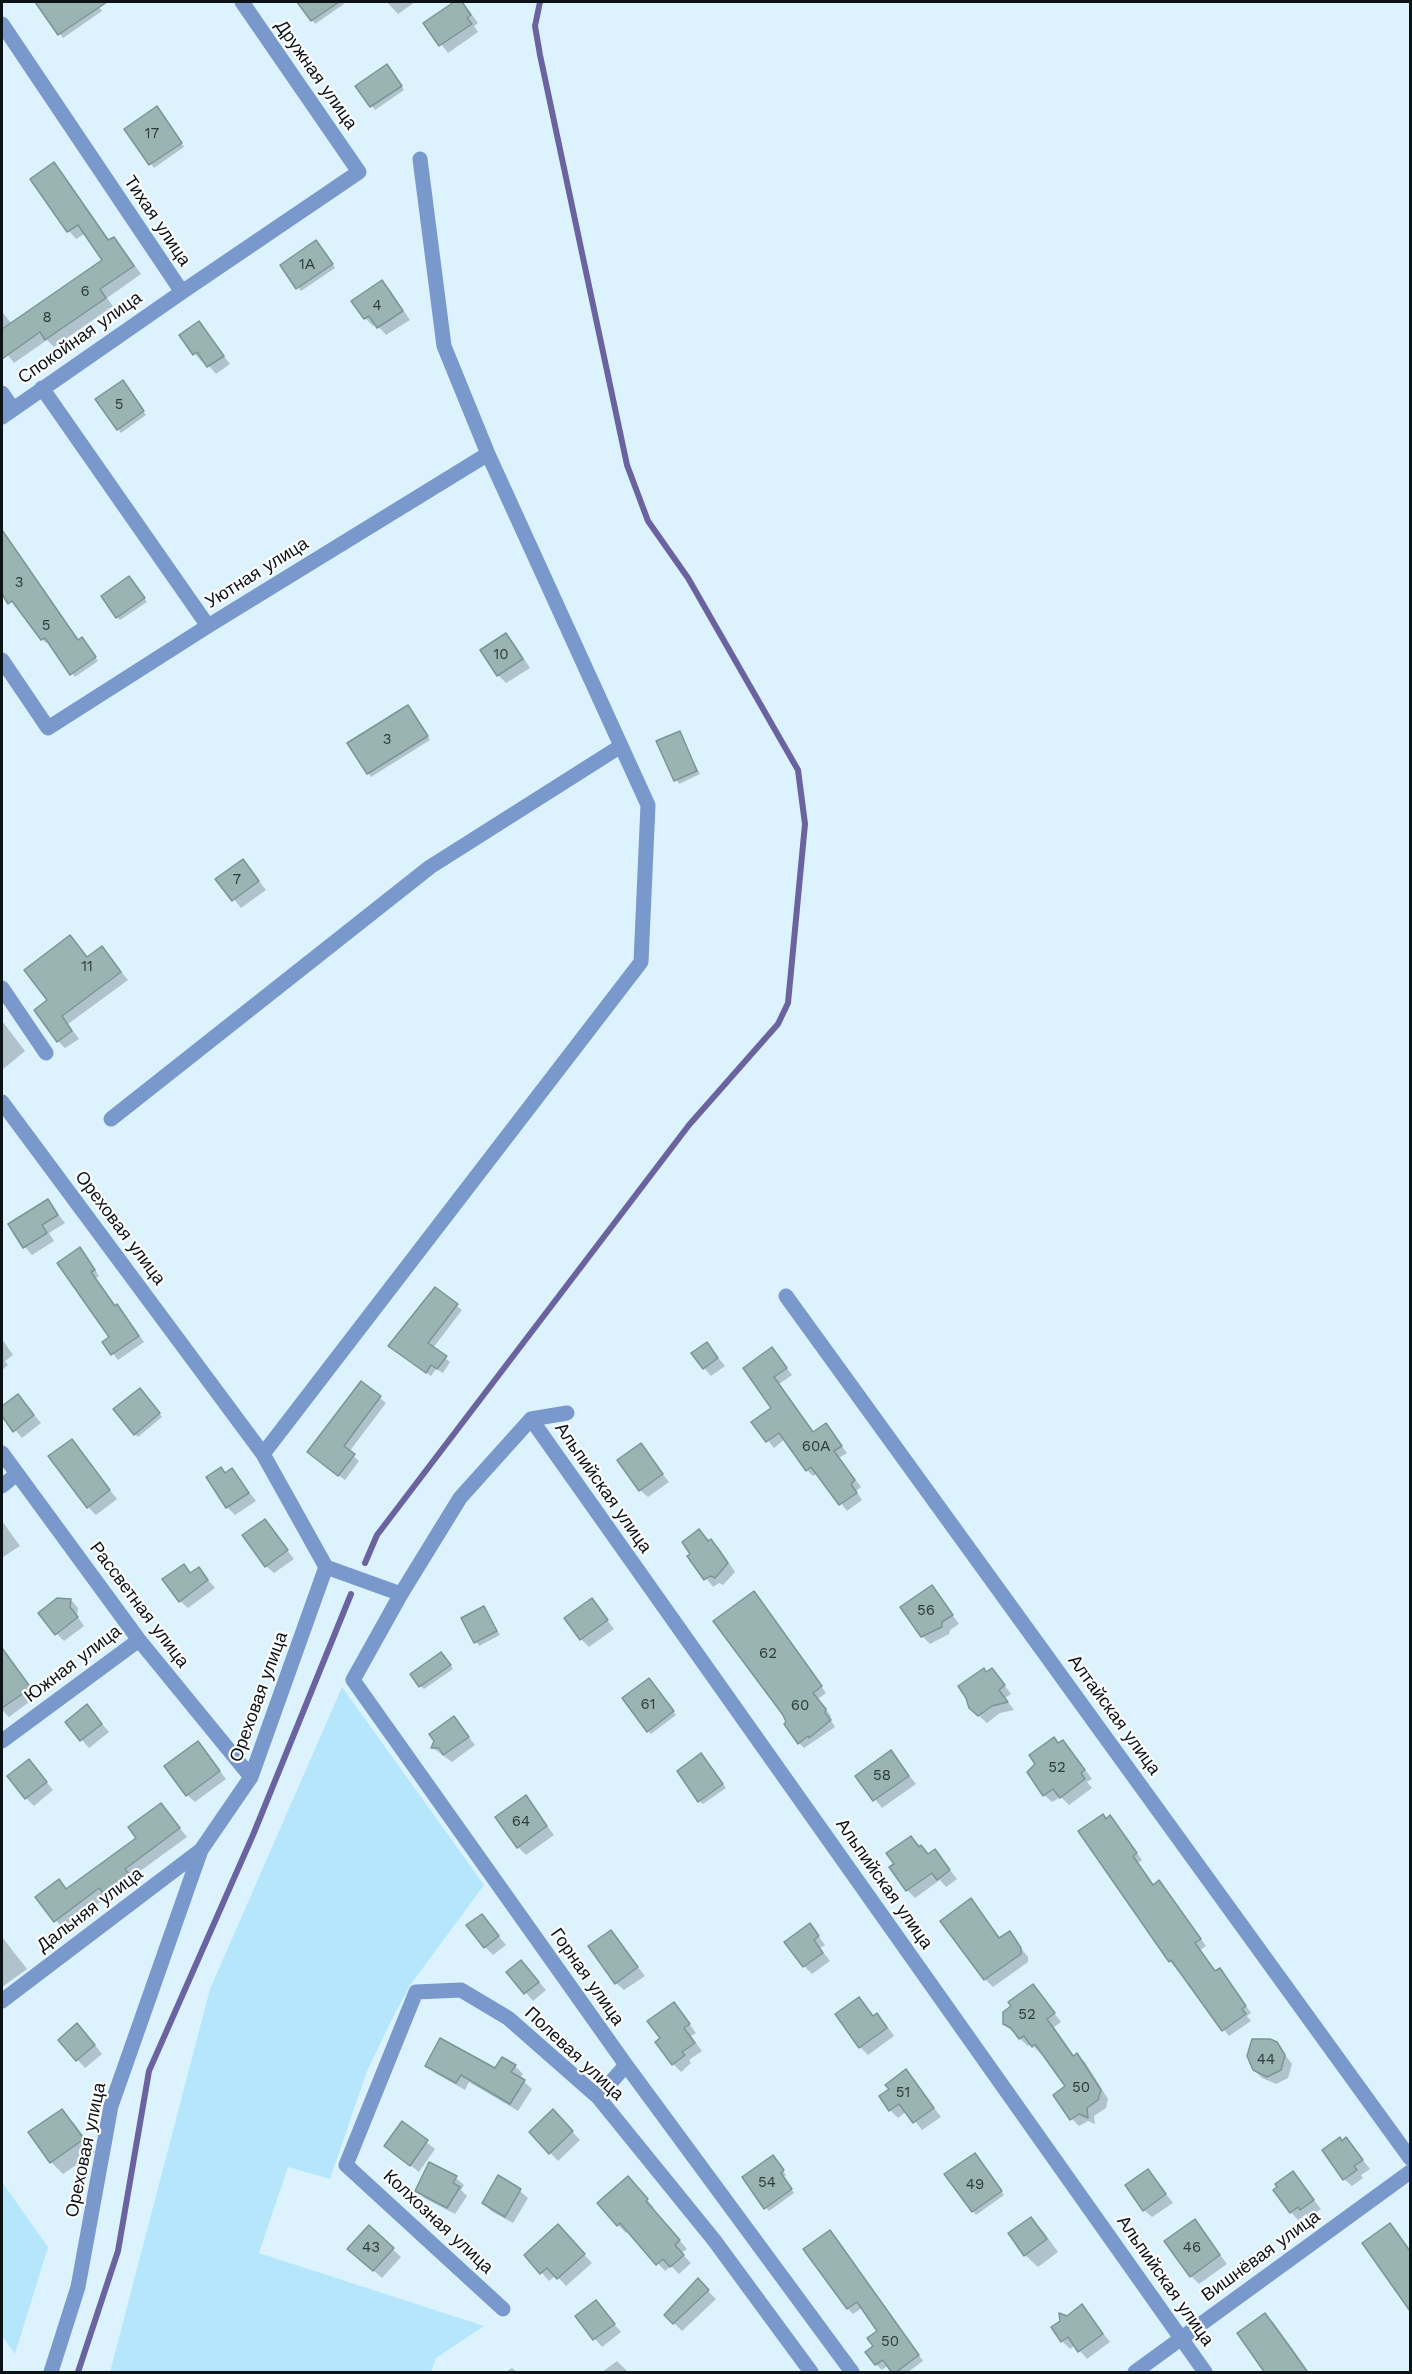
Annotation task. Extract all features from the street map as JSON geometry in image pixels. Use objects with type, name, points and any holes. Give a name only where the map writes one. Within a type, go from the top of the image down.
[{"type":"street","name":"Дружная улица","points":[[242,2],[359,171]]},
{"type":"street","name":"Тихая улица","points":[[2,24],[182,292],[359,171]]},
{"type":"street","points":[[263,1454],[641,962],[648,806],[488,454],[444,346],[420,159]]},
{"type":"street","name":"Спокойная улица","points":[[7,413],[182,292]]},
{"type":"street","points":[[42,388],[208,626]]},
{"type":"street","points":[[2,393],[7,413]]},
{"type":"street","name":"Уютная улица","points":[[2,660],[48,728],[208,626],[488,454]]},
{"type":"street","points":[[111,1119],[430,867],[621,746]]},
{"type":"street","points":[[2,988],[46,1053]]},
{"type":"street","name":"Ореховая улица","points":[[2,1102],[263,1454],[326,1567],[251,1778],[201,1850],[111,2106],[78,2287],[51,2373]]},
{"type":"street","name":"Алтайская улица","points":[[786,1296],[1410,2158]]},
{"type":"street","points":[[326,1567],[401,1594],[460,1498],[531,1419],[567,1413]]},
{"type":"street","name":"Альпийская улица","points":[[531,1419],[1205,2373]]},
{"type":"street","name":"Рассветная улица","points":[[2,1453],[139,1640],[251,1778]]},
{"type":"street","points":[[2,1486],[17,1474]]},
{"type":"street","name":"Горная улица","points":[[401,1594],[353,1680],[626,2065],[852,2373]]},
{"type":"street","name":"Южная улица","points":[[2,1741],[139,1640]]},
{"type":"street","name":"Дальняя улица","points":[[2,2001],[201,1850]]},
{"type":"street","name":"Полевая улица","points":[[346,2165],[416,1992],[461,1990],[508,2018],[598,2097],[714,2240],[811,2373]]},
{"type":"street","points":[[598,2097],[626,2065]]},
{"type":"street","name":"Колхозная улица","points":[[346,2165],[503,2309]]},
{"type":"street","name":"Вишнёвая улица","points":[[1135,2373],[1410,2172]]},
{"type":"shaded area","points":[[342,1687],[484,1885],[411,1984],[394,2015],[367,2071],[330,2179],[288,2167],[259,2253],[484,2326],[436,2358],[431,2372],[110,2372],[210,1989]]},
{"type":"shaded area","points":[[2,2182],[48,2247],[15,2354],[2,2336]]},
{"type":"building","points":[[35,2],[107,2],[58,35]]},
{"type":"building","points":[[297,2],[339,2],[311,21]]},
{"type":"building","points":[[454,2],[462,2],[471,15],[467,18],[472,24],[439,46],[423,23]]},
{"type":"building","points":[[387,64],[402,86],[370,107],[355,86]]},
{"type":"building","points":[[157,106],[182,143],[149,165],[124,129]]},
{"type":"building","points":[[54,162],[108,240],[114,237],[134,266],[100,289],[106,298],[45,340],[40,332],[2,359],[2,329],[102,260],[78,225],[67,232],[30,179]]},
{"type":"building","points":[[316,240],[333,264],[296,289],[280,265]]},
{"type":"building","points":[[382,280],[403,311],[377,328],[369,316],[364,319],[351,301]]},
{"type":"building","points":[[199,321],[224,356],[207,367],[197,352],[193,355],[179,335]]},
{"type":"building","points":[[123,380],[144,411],[117,430],[95,399]]},
{"type":"building","points":[[2,530],[78,640],[82,637],[96,657],[70,675],[45,638],[41,640],[12,601],[8,604],[2,594]]},
{"type":"building","points":[[129,576],[145,598],[116,618],[101,596]]},
{"type":"building","points":[[506,633],[523,659],[497,676],[480,650]]},
{"type":"building","points":[[408,705],[428,736],[367,774],[347,743]]},
{"type":"building","points":[[680,731],[697,771],[674,781],[656,741]]},
{"type":"building","points":[[243,859],[259,881],[232,901],[215,879]]},
{"type":"building","points":[[70,935],[87,957],[102,946],[121,972],[62,1016],[72,1031],[57,1042],[34,1010],[47,1000],[24,970]]},
{"type":"building","points":[[48,1199],[58,1215],[42,1225],[47,1233],[23,1248],[8,1224]]},
{"type":"building","points":[[80,1247],[95,1270],[91,1272],[139,1336],[111,1355],[102,1342],[109,1337],[57,1263]]},
{"type":"building","points":[[435,1287],[458,1304],[428,1343],[447,1356],[437,1369],[431,1365],[426,1373],[388,1346]]},
{"type":"building","points":[[707,1342],[718,1358],[703,1369],[691,1353]]},
{"type":"building","points":[[772,1347],[787,1368],[774,1377],[813,1432],[826,1423],[842,1446],[834,1451],[855,1480],[851,1484],[857,1493],[839,1505],[811,1467],[806,1471],[779,1433],[766,1442],[751,1422],[771,1408],[743,1368]]},
{"type":"building","points":[[361,1381],[381,1396],[344,1446],[355,1454],[338,1476],[307,1452]]},
{"type":"building","points":[[140,1388],[160,1413],[134,1435],[113,1409]]},
{"type":"building","points":[[18,1394],[34,1415],[13,1432],[2,1416],[2,1406]]},
{"type":"building","points":[[72,1439],[110,1490],[87,1508],[48,1456]]},
{"type":"building","points":[[641,1443],[663,1474],[639,1491],[617,1460]]},
{"type":"building","points":[[221,1467],[225,1473],[232,1468],[249,1493],[226,1508],[206,1477]]},
{"type":"building","points":[[265,1519],[288,1550],[265,1567],[242,1535]]},
{"type":"building","points":[[699,1529],[708,1541],[711,1539],[728,1563],[715,1578],[710,1576],[704,1580],[687,1556],[690,1554],[682,1542]]},
{"type":"building","points":[[184,1564],[190,1573],[199,1567],[208,1580],[179,1602],[162,1579]]},
{"type":"building","points":[[932,1585],[953,1615],[942,1622],[942,1627],[921,1637],[900,1607]]},
{"type":"building","points":[[754,1591],[822,1686],[813,1693],[826,1709],[825,1713],[831,1720],[798,1744],[784,1724],[786,1722],[783,1715],[713,1621]]},
{"type":"building","points":[[57,1598],[71,1599],[70,1607],[78,1617],[55,1635],[38,1613]]},
{"type":"building","points":[[592,1598],[608,1620],[580,1640],[564,1618]]},
{"type":"building","points":[[484,1606],[497,1631],[474,1643],[461,1618]]},
{"type":"building","points":[[2,1648],[31,1688],[2,1708]]},
{"type":"building","points":[[441,1652],[451,1665],[419,1687],[410,1674]]},
{"type":"building","points":[[984,1668],[986,1672],[992,1668],[1005,1685],[999,1690],[1008,1702],[992,1706],[978,1716],[969,1708],[958,1686]]},
{"type":"building","points":[[649,1678],[674,1711],[647,1732],[622,1698]]},
{"type":"building","points":[[87,1704],[102,1724],[80,1741],[65,1722]]},
{"type":"building","points":[[454,1716],[469,1737],[443,1755],[439,1748],[431,1748],[434,1741],[429,1734]]},
{"type":"building","points":[[1054,1737],[1058,1743],[1063,1740],[1085,1770],[1081,1773],[1085,1779],[1060,1798],[1053,1789],[1043,1796],[1027,1772],[1035,1764],[1029,1755]]},
{"type":"building","points":[[198,1741],[220,1771],[186,1796],[164,1766]]},
{"type":"building","points":[[891,1750],[909,1776],[873,1801],[855,1776]]},
{"type":"building","points":[[701,1753],[723,1784],[698,1802],[677,1771]]},
{"type":"building","points":[[29,1759],[47,1782],[25,1799],[7,1776]]},
{"type":"building","points":[[526,1795],[547,1826],[517,1848],[495,1817]]},
{"type":"building","points":[[161,1803],[180,1828],[125,1869],[129,1874],[103,1893],[99,1888],[54,1922],[35,1897],[59,1879],[66,1889],[136,1838],[128,1827]]},
{"type":"building","points":[[1103,1814],[1106,1819],[1110,1815],[1137,1853],[1133,1856],[1153,1885],[1159,1880],[1201,1939],[1195,1943],[1215,1971],[1220,1968],[1246,2006],[1242,2009],[1246,2014],[1222,2031],[1171,1960],[1169,1962],[1078,1831]]},
{"type":"building","points":[[911,1836],[928,1854],[935,1849],[950,1870],[937,1880],[932,1873],[906,1891],[889,1867],[894,1864],[886,1853]]},
{"type":"building","points":[[971,1898],[999,1938],[1010,1931],[1021,1948],[1021,1954],[984,1980],[940,1921]]},
{"type":"building","points":[[482,1914],[499,1936],[484,1948],[466,1925]]},
{"type":"building","points":[[810,1923],[819,1936],[814,1940],[823,1953],[803,1967],[784,1942]]},
{"type":"building","points":[[611,1930],[638,1967],[615,1984],[588,1946]]},
{"type":"building","points":[[521,1960],[539,1982],[524,1994],[506,1972]]},
{"type":"building","points":[[1033,1984],[1055,2013],[1047,2019],[1073,2056],[1077,2053],[1101,2090],[1098,2100],[1087,2108],[1088,2118],[1079,2114],[1070,2120],[1053,2095],[1065,2086],[1035,2044],[1032,2047],[1024,2036],[1019,2039],[1011,2028],[1003,2024],[1003,2012],[1011,2006],[1008,2002]]},
{"type":"building","points":[[859,1997],[873,2016],[877,2013],[887,2028],[859,2048],[835,2014]]},
{"type":"building","points":[[674,2002],[690,2024],[684,2028],[695,2043],[682,2052],[685,2055],[672,2065],[655,2042],[660,2038],[647,2021]]},
{"type":"building","points":[[77,2023],[95,2045],[76,2061],[58,2040]]},
{"type":"building","points":[[440,2038],[495,2068],[502,2057],[516,2065],[511,2072],[525,2080],[510,2104],[461,2075],[456,2083],[425,2066]]},
{"type":"building","points":[[1252,2039],[1270,2039],[1277,2042],[1285,2055],[1281,2070],[1267,2077],[1253,2070],[1247,2056]]},
{"type":"building","points":[[906,2069],[934,2108],[913,2123],[899,2104],[889,2111],[879,2096],[889,2089],[885,2085]]},
{"type":"building","points":[[62,2109],[84,2139],[50,2163],[28,2132]]},
{"type":"building","points":[[553,2109],[573,2131],[549,2154],[529,2132]]},
{"type":"building","points":[[402,2121],[428,2140],[410,2166],[384,2146]]},
{"type":"building","points":[[1340,2137],[1342,2141],[1346,2137],[1363,2160],[1354,2166],[1357,2170],[1343,2180],[1322,2150]]},
{"type":"building","points":[[975,2153],[1002,2191],[972,2212],[944,2174]]},
{"type":"building","points":[[773,2155],[784,2170],[781,2173],[792,2189],[764,2209],[742,2177]]},
{"type":"building","points":[[429,2162],[457,2176],[453,2183],[460,2187],[447,2208],[415,2191]]},
{"type":"building","points":[[1148,2169],[1166,2194],[1143,2211],[1125,2185]]},
{"type":"building","points":[[1293,2171],[1314,2200],[1300,2210],[1298,2207],[1290,2213],[1273,2190],[1277,2187],[1275,2184]]},
{"type":"building","points":[[498,2175],[521,2189],[505,2217],[482,2203]]},
{"type":"building","points":[[628,2176],[680,2240],[675,2245],[684,2255],[670,2267],[663,2259],[656,2265],[620,2223],[617,2226],[597,2203]]},
{"type":"building","points":[[1031,2217],[1047,2239],[1024,2256],[1008,2233]]},
{"type":"building","points":[[1195,2219],[1220,2255],[1190,2277],[1164,2241]]},
{"type":"building","points":[[1390,2223],[1410,2251],[1410,2311],[1362,2243]]},
{"type":"building","points":[[558,2224],[585,2254],[557,2279],[547,2268],[540,2274],[524,2255]]},
{"type":"building","points":[[369,2225],[394,2248],[373,2271],[347,2249]]},
{"type":"building","points":[[830,2230],[919,2355],[895,2373],[892,2373],[883,2360],[875,2365],[865,2352],[873,2346],[867,2338],[877,2331],[857,2302],[847,2309],[803,2249]]},
{"type":"building","points":[[698,2278],[709,2290],[673,2324],[664,2315]]},
{"type":"building","points":[[596,2300],[615,2324],[593,2340],[575,2316]]},
{"type":"building","points":[[1082,2304],[1103,2334],[1078,2352],[1068,2337],[1061,2342],[1051,2327],[1060,2321],[1059,2313],[1067,2316]]},
{"type":"building","points":[[1265,2313],[1308,2373],[1265,2373],[1237,2333]]},
{"type":"waterway","points":[[365,1563],[377,1535],[689,1125],[778,1024],[788,1003],[805,824],[798,770],[688,578],[648,521],[627,465],[540,55],[535,26],[540,2]]},
{"type":"waterway","points":[[78,2372],[118,2251],[149,2071],[253,1835],[351,1594]]}]
